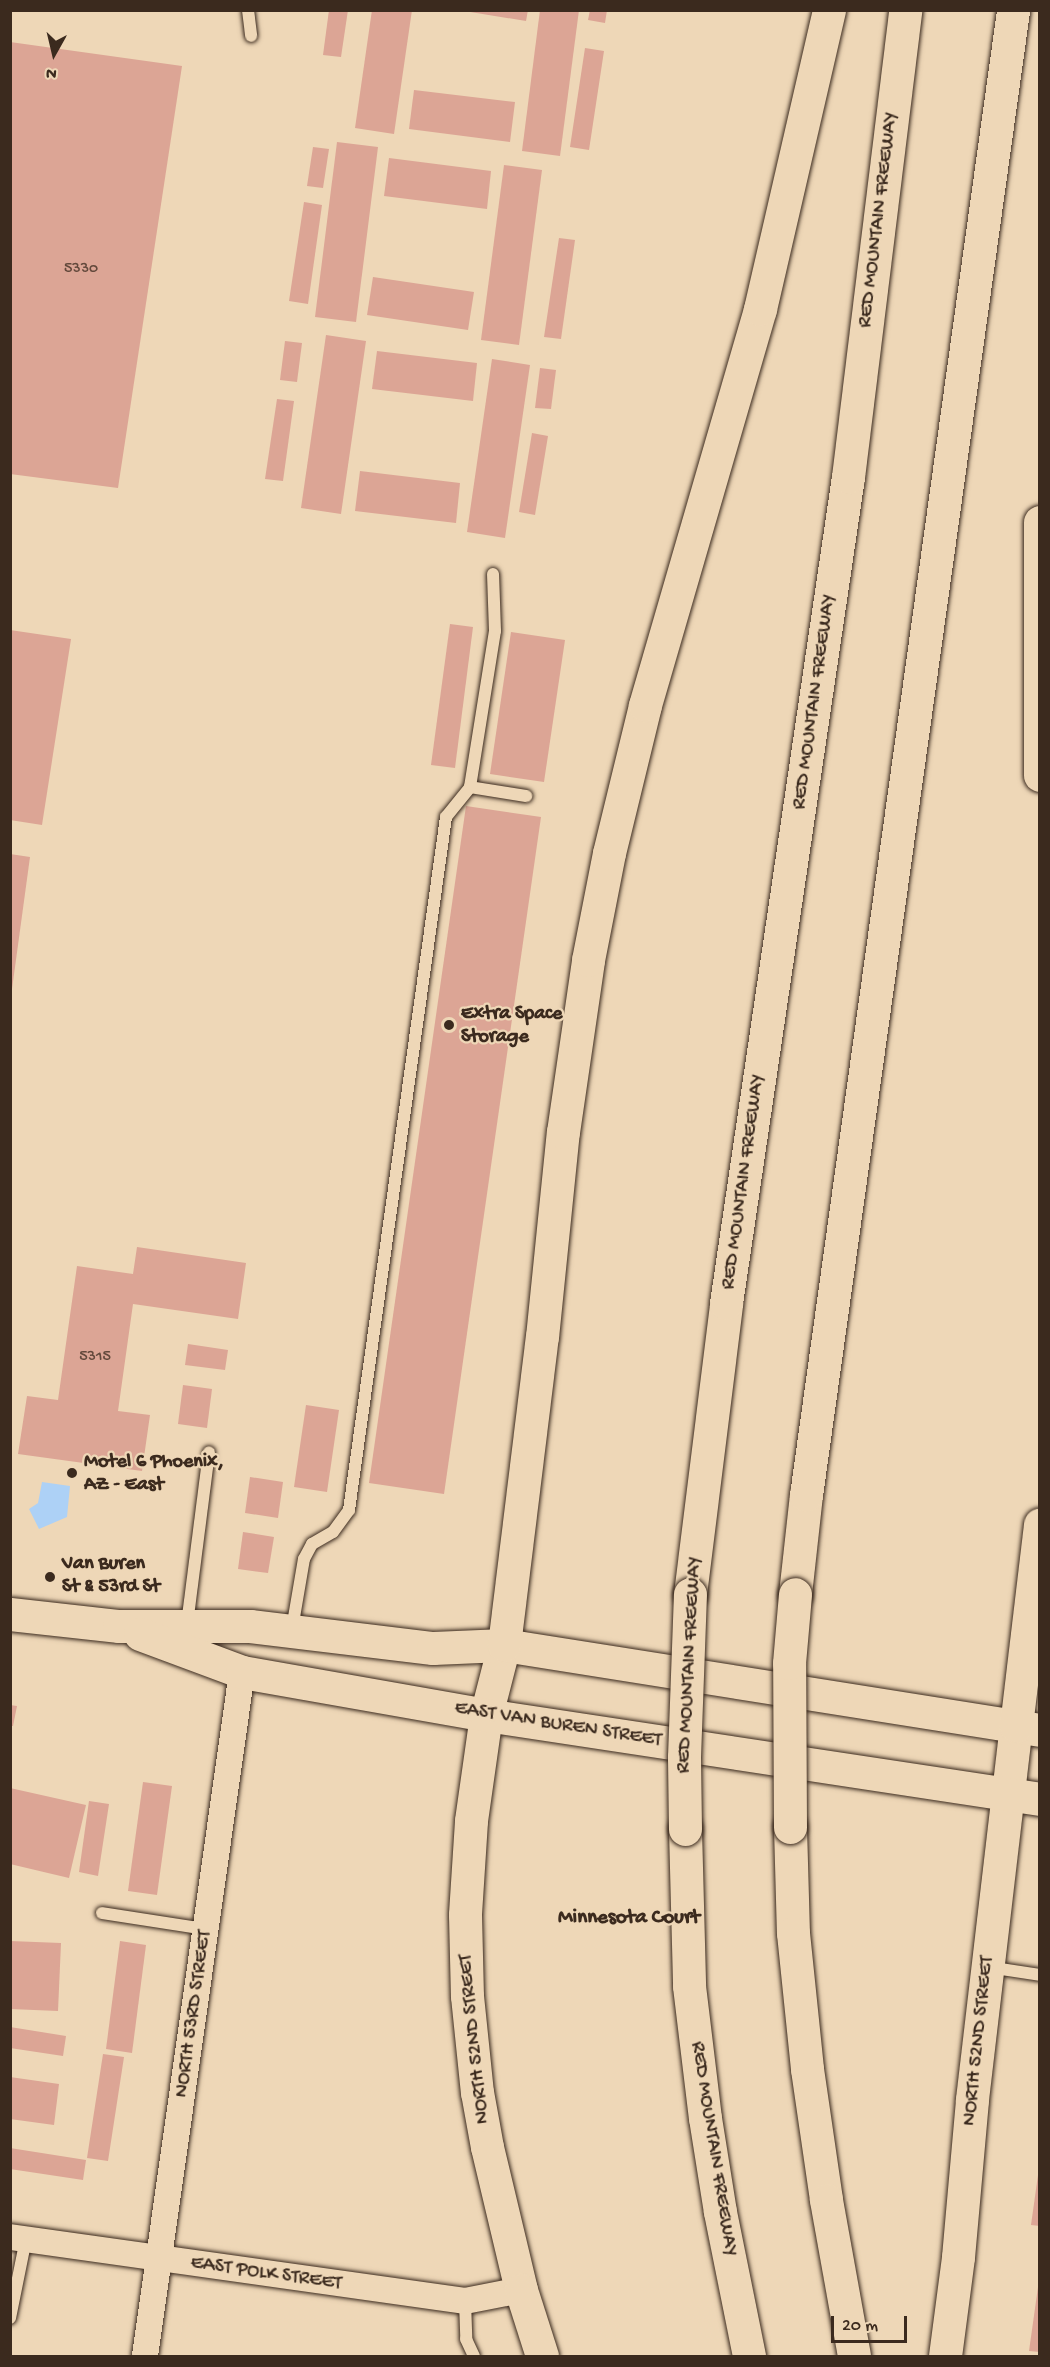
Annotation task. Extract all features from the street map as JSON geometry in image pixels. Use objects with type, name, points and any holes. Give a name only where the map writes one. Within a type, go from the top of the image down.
[{"type":"main road","name":"NORTH 52ND STREET","points":[[542,2356],[521,2290],[487,2147],[477,2092],[467,1996],[465,1915],[471,1821],[486,1714],[504,1645],[542,1337],[563,1132],[588,960],[609,853],[645,705],[760,309],[829,10]]},
{"type":"main road","name":"RED MOUNTAIN FREEWAY","points":[[749,2356],[720,2212],[692,2008],[684,1757],[690,1594],[726,1302],[846,488],[905,10]]},
{"type":"main road","points":[[854,2356],[825,2200],[807,2069],[793,1933],[789,1675],[795,1594],[811,1460],[1013,10]]},
{"type":"main road","points":[[1040,522],[1040,775]]},
{"type":"main road","name":"NORTH 52ND STREET","points":[[945,2356],[958,2257],[972,2099],[1006,1795],[1028,1728],[1040,1524]]},
{"type":"main road","name":"EAST VAN BUREN STREET","points":[[10,1614],[119,1626],[250,1626],[433,1648],[504,1645],[1028,1728]]},
{"type":"main road","name":"EAST VAN BUREN STREET","points":[[119,1626],[242,1672],[486,1714],[1006,1795],[1040,1798]]},
{"type":"street","name":"NORTH 53RD STREET","points":[[146,2356],[242,1672]]},
{"type":"street","name":"EAST POLK STREET","points":[[18,2238],[161,2260],[465,2301],[521,2290]]},
{"type":"lane","points":[[248,10],[251,36]]},
{"type":"lane","points":[[292,1630],[304,1559],[312,1544],[333,1532],[349,1510],[446,817],[470,787],[495,631],[493,574]]},
{"type":"lane","points":[[470,787],[526,796]]},
{"type":"lane","points":[[187,1626],[209,1452]]},
{"type":"lane","points":[[102,1913],[205,1929]]},
{"type":"lane","points":[[988,1967],[1040,1975]]},
{"type":"lane","points":[[10,2318],[18,2238]]},
{"type":"lane","points":[[465,2301],[466,2339],[474,2356]]},
{"type":"water","points":[[42,1482],[70,1486],[67,1517],[39,1529],[29,1509],[38,1503]]},
{"type":"building","points":[[329,10],[348,10],[341,57],[323,55]]},
{"type":"building","points":[[372,10],[412,10],[394,134],[355,128]]},
{"type":"building","points":[[458,10],[528,10],[526,21]]},
{"type":"building","points":[[540,10],[579,10],[560,156],[522,151]]},
{"type":"building","points":[[590,10],[607,10],[605,23],[588,20]]},
{"type":"building","points":[[10,42],[182,66],[118,488],[10,474]]},
{"type":"building","points":[[585,48],[604,51],[589,150],[570,147]]},
{"type":"building","points":[[414,90],[515,102],[510,142],[409,129]]},
{"type":"building","points":[[337,142],[378,147],[356,322],[315,317]]},
{"type":"building","points":[[313,147],[329,149],[323,188],[307,186]]},
{"type":"building","points":[[389,158],[491,171],[487,209],[384,196]]},
{"type":"building","points":[[504,165],[542,170],[519,345],[481,340]]},
{"type":"building","points":[[304,202],[322,205],[308,304],[289,301]]},
{"type":"building","points":[[559,238],[575,240],[561,339],[544,337]]},
{"type":"building","points":[[373,277],[474,292],[468,330],[367,315]]},
{"type":"building","points":[[326,335],[366,341],[341,514],[301,508]]},
{"type":"building","points":[[285,341],[302,343],[297,382],[280,380]]},
{"type":"building","points":[[377,351],[477,363],[473,401],[372,389]]},
{"type":"building","points":[[492,359],[530,365],[505,538],[467,532]]},
{"type":"building","points":[[540,368],[556,370],[551,409],[535,408]]},
{"type":"building","points":[[277,399],[294,401],[283,481],[265,479]]},
{"type":"building","points":[[532,433],[548,436],[535,515],[519,512]]},
{"type":"building","points":[[360,471],[460,483],[456,523],[355,511]]},
{"type":"building","points":[[450,624],[473,627],[455,768],[431,765]]},
{"type":"building","points":[[10,630],[71,639],[42,825],[10,820]]},
{"type":"building","points":[[511,632],[565,640],[544,782],[490,774]]},
{"type":"building","points":[[466,806],[541,817],[444,1494],[369,1483]]},
{"type":"building","points":[[10,854],[30,857],[12,989],[10,989]]},
{"type":"building","points":[[137,1247],[246,1263],[238,1319],[133,1304],[118,1411],[150,1415],[142,1471],[18,1454],[27,1396],[58,1400],[77,1266],[133,1274]]},
{"type":"building","points":[[188,1344],[228,1350],[225,1370],[185,1365]]},
{"type":"building","points":[[183,1385],[212,1389],[207,1428],[178,1424]]},
{"type":"building","points":[[306,1405],[339,1410],[327,1492],[294,1487]]},
{"type":"building","points":[[250,1477],[283,1482],[278,1518],[245,1513]]},
{"type":"building","points":[[243,1532],[274,1537],[268,1573],[238,1569]]},
{"type":"building","points":[[10,1705],[17,1706],[13,1726],[10,1726]]},
{"type":"building","points":[[143,1782],[172,1786],[157,1895],[128,1891]]},
{"type":"building","points":[[10,1788],[86,1805],[69,1878],[10,1864]]},
{"type":"building","points":[[89,1801],[109,1804],[98,1876],[79,1872]]},
{"type":"building","points":[[10,1941],[61,1943],[58,2011],[10,2009]]},
{"type":"building","points":[[120,1941],[146,1945],[132,2053],[106,2049]]},
{"type":"building","points":[[10,2027],[66,2036],[63,2056],[10,2048]]},
{"type":"building","points":[[103,2054],[124,2057],[108,2161],[87,2158]]},
{"type":"building","points":[[10,2077],[59,2084],[54,2125],[10,2119]]},
{"type":"building","points":[[10,2148],[86,2160],[83,2180],[10,2169]]},
{"type":"building","points":[[1038,2175],[1040,2175],[1040,2226],[1031,2225]]},
{"type":"building","points":[[1038,2287],[1040,2287],[1040,2352],[1029,2351]]},
{"type":"place","name":"Extra Space Storage","points":[[449,1025]]},
{"type":"place","name":"Motel 6 Phoenix, AZ - East","points":[[72,1473]]},
{"type":"place","name":"Van Buren St & 53rd St","points":[[50,1577]]},
{"type":"district","name":"Minnesota Court","points":[[629,1919]]}]
